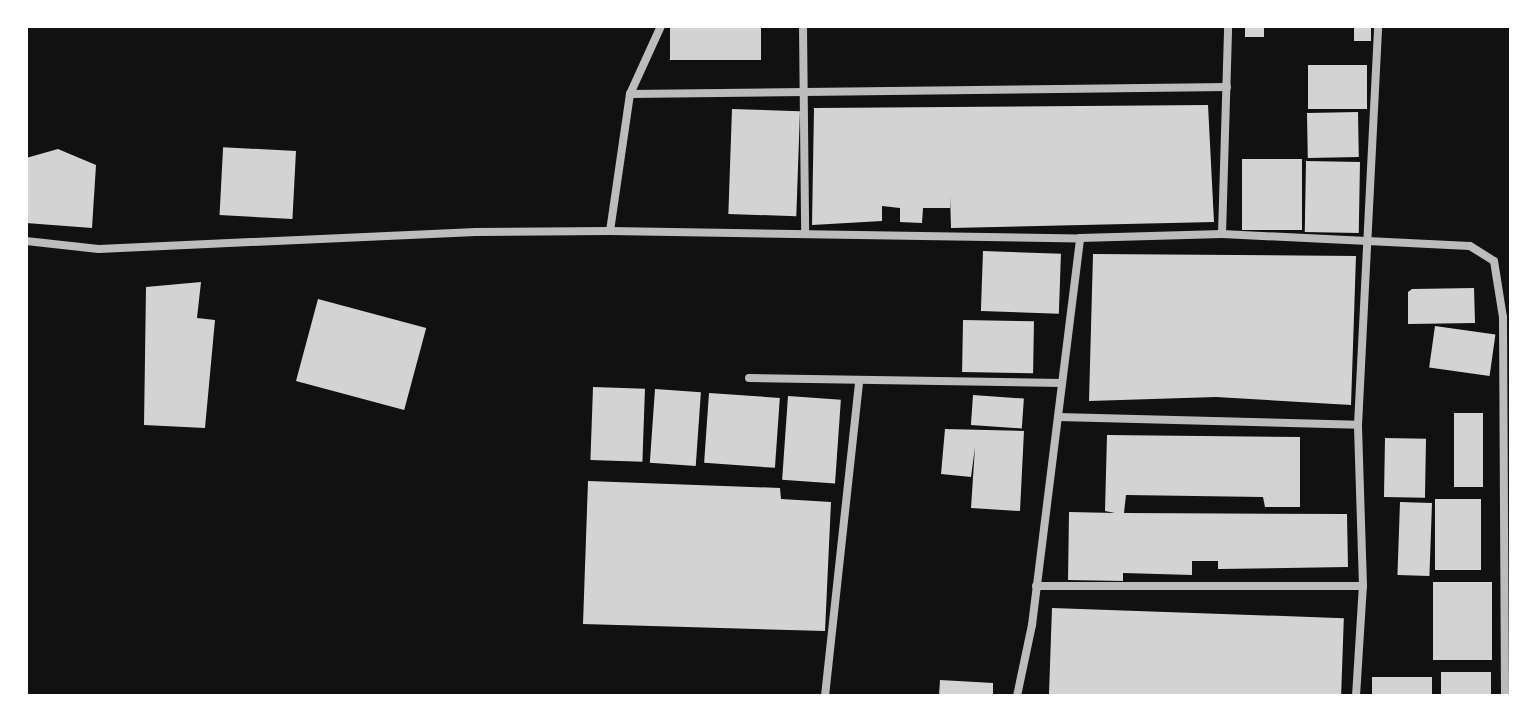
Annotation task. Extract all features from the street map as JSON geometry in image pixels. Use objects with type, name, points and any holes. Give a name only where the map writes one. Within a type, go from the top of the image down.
[{"type":"street","points":[[610,231],[630,94],[661,26]]},
{"type":"street","points":[[803,26],[805,234]]},
{"type":"street","points":[[1222,234],[1228,26]]},
{"type":"street","points":[[1356,696],[1363,586],[1358,425],[1378,26]]},
{"type":"street","points":[[630,94],[1227,87]]},
{"type":"street","points":[[26,241],[99,249],[476,232],[610,231],[1080,238],[1222,234],[1470,246],[1494,261],[1503,317],[1509,406],[1505,696]]},
{"type":"street","points":[[1017,696],[1036,586],[1080,238]]},
{"type":"street","points":[[749,378],[1062,383]]},
{"type":"street","points":[[825,696],[859,382]]},
{"type":"street","points":[[1058,417],[1358,425]]},
{"type":"street","points":[[1036,586],[1363,586]]},
{"type":"building","points":[[761,26],[761,60],[670,60],[670,28]]},
{"type":"building","points":[[1245,26],[1264,26],[1264,37],[1245,37]]},
{"type":"building","points":[[1354,26],[1371,26],[1371,41],[1354,41]]},
{"type":"building","points":[[1308,65],[1367,65],[1367,109],[1308,109]]},
{"type":"building","points":[[1208,105],[1214,222],[951,228],[950,196],[950,208],[923,208],[922,223],[900,222],[900,208],[882,206],[882,221],[812,225],[814,108]]},
{"type":"building","points":[[732,109],[800,111],[796,216],[728,214]]},
{"type":"building","points":[[1358,112],[1359,157],[1308,158],[1307,113]]},
{"type":"building","points":[[223,147],[296,151],[292,219],[220,215]]},
{"type":"building","points":[[58,149],[96,165],[92,228],[26,223],[26,158]]},
{"type":"building","points":[[1242,159],[1302,159],[1302,230],[1242,230]]},
{"type":"building","points":[[1306,161],[1360,162],[1359,233],[1305,232]]},
{"type":"building","points":[[983,251],[1061,254],[1059,314],[981,311]]},
{"type":"building","points":[[1093,254],[1356,256],[1351,405],[1216,397],[1089,401]]},
{"type":"building","points":[[201,282],[197,318],[215,320],[205,428],[144,425],[146,287]]},
{"type":"building","points":[[1474,288],[1475,323],[1408,324],[1408,292],[1412,289]]},
{"type":"building","points":[[318,299],[426,328],[404,410],[296,381]]},
{"type":"building","points":[[963,320],[1034,321],[1033,373],[962,372]]},
{"type":"building","points":[[1435,326],[1495,334],[1490,376],[1429,368]]},
{"type":"building","points":[[593,387],[645,389],[642,462],[590,460]]},
{"type":"building","points":[[655,389],[701,392],[696,466],[650,463]]},
{"type":"building","points":[[709,393],[780,398],[775,468],[704,463]]},
{"type":"building","points":[[973,395],[1024,399],[1022,428],[971,425]]},
{"type":"building","points":[[788,396],[841,400],[835,483],[782,480]]},
{"type":"building","points":[[1454,413],[1483,413],[1483,487],[1454,487]]},
{"type":"building","points":[[945,429],[1024,431],[1020,511],[971,508],[975,447],[971,477],[941,474]]},
{"type":"building","points":[[1107,435],[1300,437],[1300,507],[1265,507],[1263,497],[1126,495],[1124,513],[1347,514],[1348,567],[1218,569],[1218,561],[1192,561],[1192,575],[1123,573],[1123,581],[1068,580],[1069,512],[1115,513],[1105,511]]},
{"type":"building","points":[[1385,438],[1426,439],[1425,498],[1384,497]]},
{"type":"building","points":[[588,481],[780,488],[781,499],[831,502],[825,631],[583,624]]},
{"type":"building","points":[[1435,499],[1481,499],[1481,570],[1435,570]]},
{"type":"building","points":[[1400,502],[1432,503],[1429,576],[1397,575]]},
{"type":"building","points":[[1433,582],[1492,582],[1492,660],[1433,660]]},
{"type":"building","points":[[1052,608],[1344,618],[1341,696],[1049,696]]},
{"type":"building","points":[[1441,672],[1491,672],[1491,696],[1441,696]]},
{"type":"building","points":[[1372,677],[1432,677],[1432,696],[1372,696]]},
{"type":"building","points":[[940,680],[993,683],[993,696],[939,696]]}]
